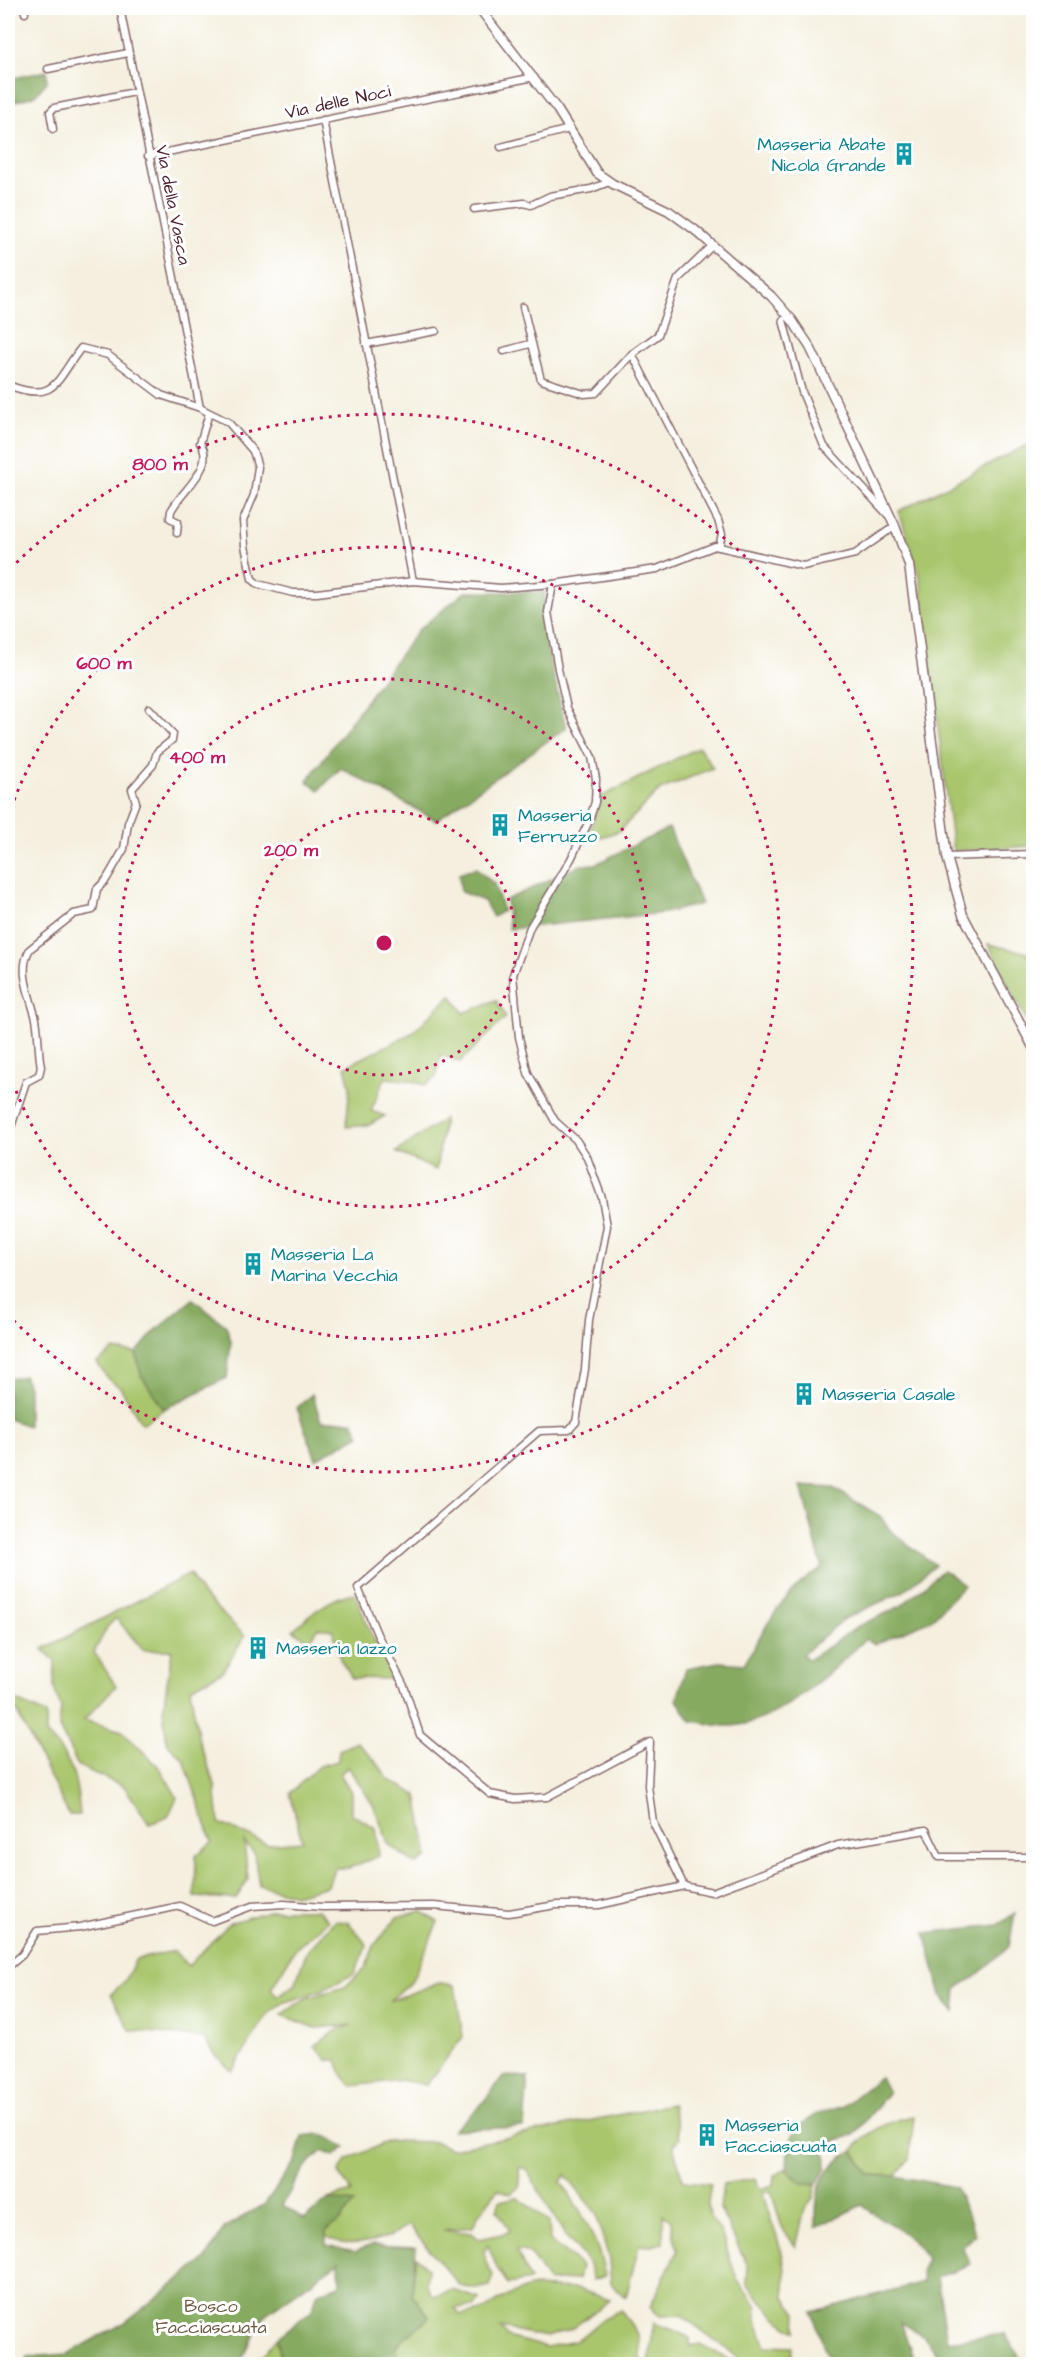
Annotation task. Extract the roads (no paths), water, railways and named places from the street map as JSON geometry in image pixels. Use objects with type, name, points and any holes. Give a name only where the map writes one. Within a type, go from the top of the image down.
[{"type":"main road","points":[[479,8],[534,77],[590,165],[609,182],[669,211],[713,245],[764,289],[787,322],[810,347],[894,523],[912,578],[947,857],[963,915],[1034,1049]]},
{"type":"street","name":"Via della Vasca","points":[[120,8],[200,408]]},
{"type":"street","points":[[48,69],[128,53]]},
{"type":"street","name":"Via delle Noci","points":[[148,156],[534,77]]},
{"type":"street","points":[[53,129],[51,109],[135,92]]},
{"type":"street","points":[[323,120],[413,581]]},
{"type":"street","points":[[501,147],[569,129]]},
{"type":"street","points":[[474,209],[524,203],[531,205],[550,196],[591,189],[609,182]]},
{"type":"street","points":[[522,307],[541,380],[589,394],[606,385],[632,354],[658,335],[678,279],[713,245]]},
{"type":"street","points":[[8,385],[42,392],[57,385],[81,348],[90,349],[108,355],[161,395],[200,408],[228,422],[253,451],[258,467],[254,495],[243,521],[245,546],[252,579],[258,584],[293,593],[317,593],[413,581],[501,588],[553,584],[657,569],[719,546],[803,566],[855,554],[894,523],[824,446],[802,392],[787,322]]},
{"type":"street","points":[[366,344],[436,331]]},
{"type":"street","points":[[504,351],[530,344]]},
{"type":"street","points":[[632,354],[718,520],[722,534],[719,546]]},
{"type":"street","points":[[177,533],[178,522],[170,518],[171,511],[205,465],[205,449],[200,443],[209,413]]},
{"type":"street","points":[[553,584],[548,612],[558,669],[567,708],[592,757],[596,778],[595,802],[589,821],[567,867],[530,927],[513,975],[519,1037],[528,1073],[555,1121],[576,1140],[587,1157],[602,1198],[606,1226],[589,1320],[585,1369],[576,1422],[569,1430],[539,1431],[358,1588],[377,1634],[404,1686],[420,1735],[490,1794],[515,1799],[547,1797],[650,1742],[648,1786],[653,1822],[684,1886]]},
{"type":"street","points":[[10,1130],[26,1082],[39,1075],[41,1068],[36,1018],[27,990],[26,956],[30,949],[74,914],[93,910],[97,889],[106,880],[124,849],[128,823],[136,802],[132,789],[153,765],[157,752],[172,740],[173,734],[168,726],[149,708]]},
{"type":"street","points":[[947,857],[1034,855]]},
{"type":"street","points":[[8,1967],[22,1954],[37,1931],[80,1927],[180,1906],[212,1922],[252,1906],[284,1904],[322,1907],[434,1906],[509,1913],[556,1905],[599,1905],[684,1886],[712,1892],[838,1845],[926,1830],[939,1857],[1034,1857]]},
{"type":"place","name":"Masseria Abate Nicola Grande","points":[[904,154]]},
{"type":"place","name":"Masseria Ferruzzo","points":[[500,825]]},
{"type":"place","name":"Masseria La Marina Vecchia","points":[[253,1264]]},
{"type":"place","name":"Masseria Casale","points":[[804,1394]]},
{"type":"place","name":"Masseria Iazzo","points":[[258,1648]]},
{"type":"place","name":"Masseria Facciascuata","points":[[707,2135]]},
{"type":"park label","name":"Bosco Facciascuata","points":[[211,2316]]}]
